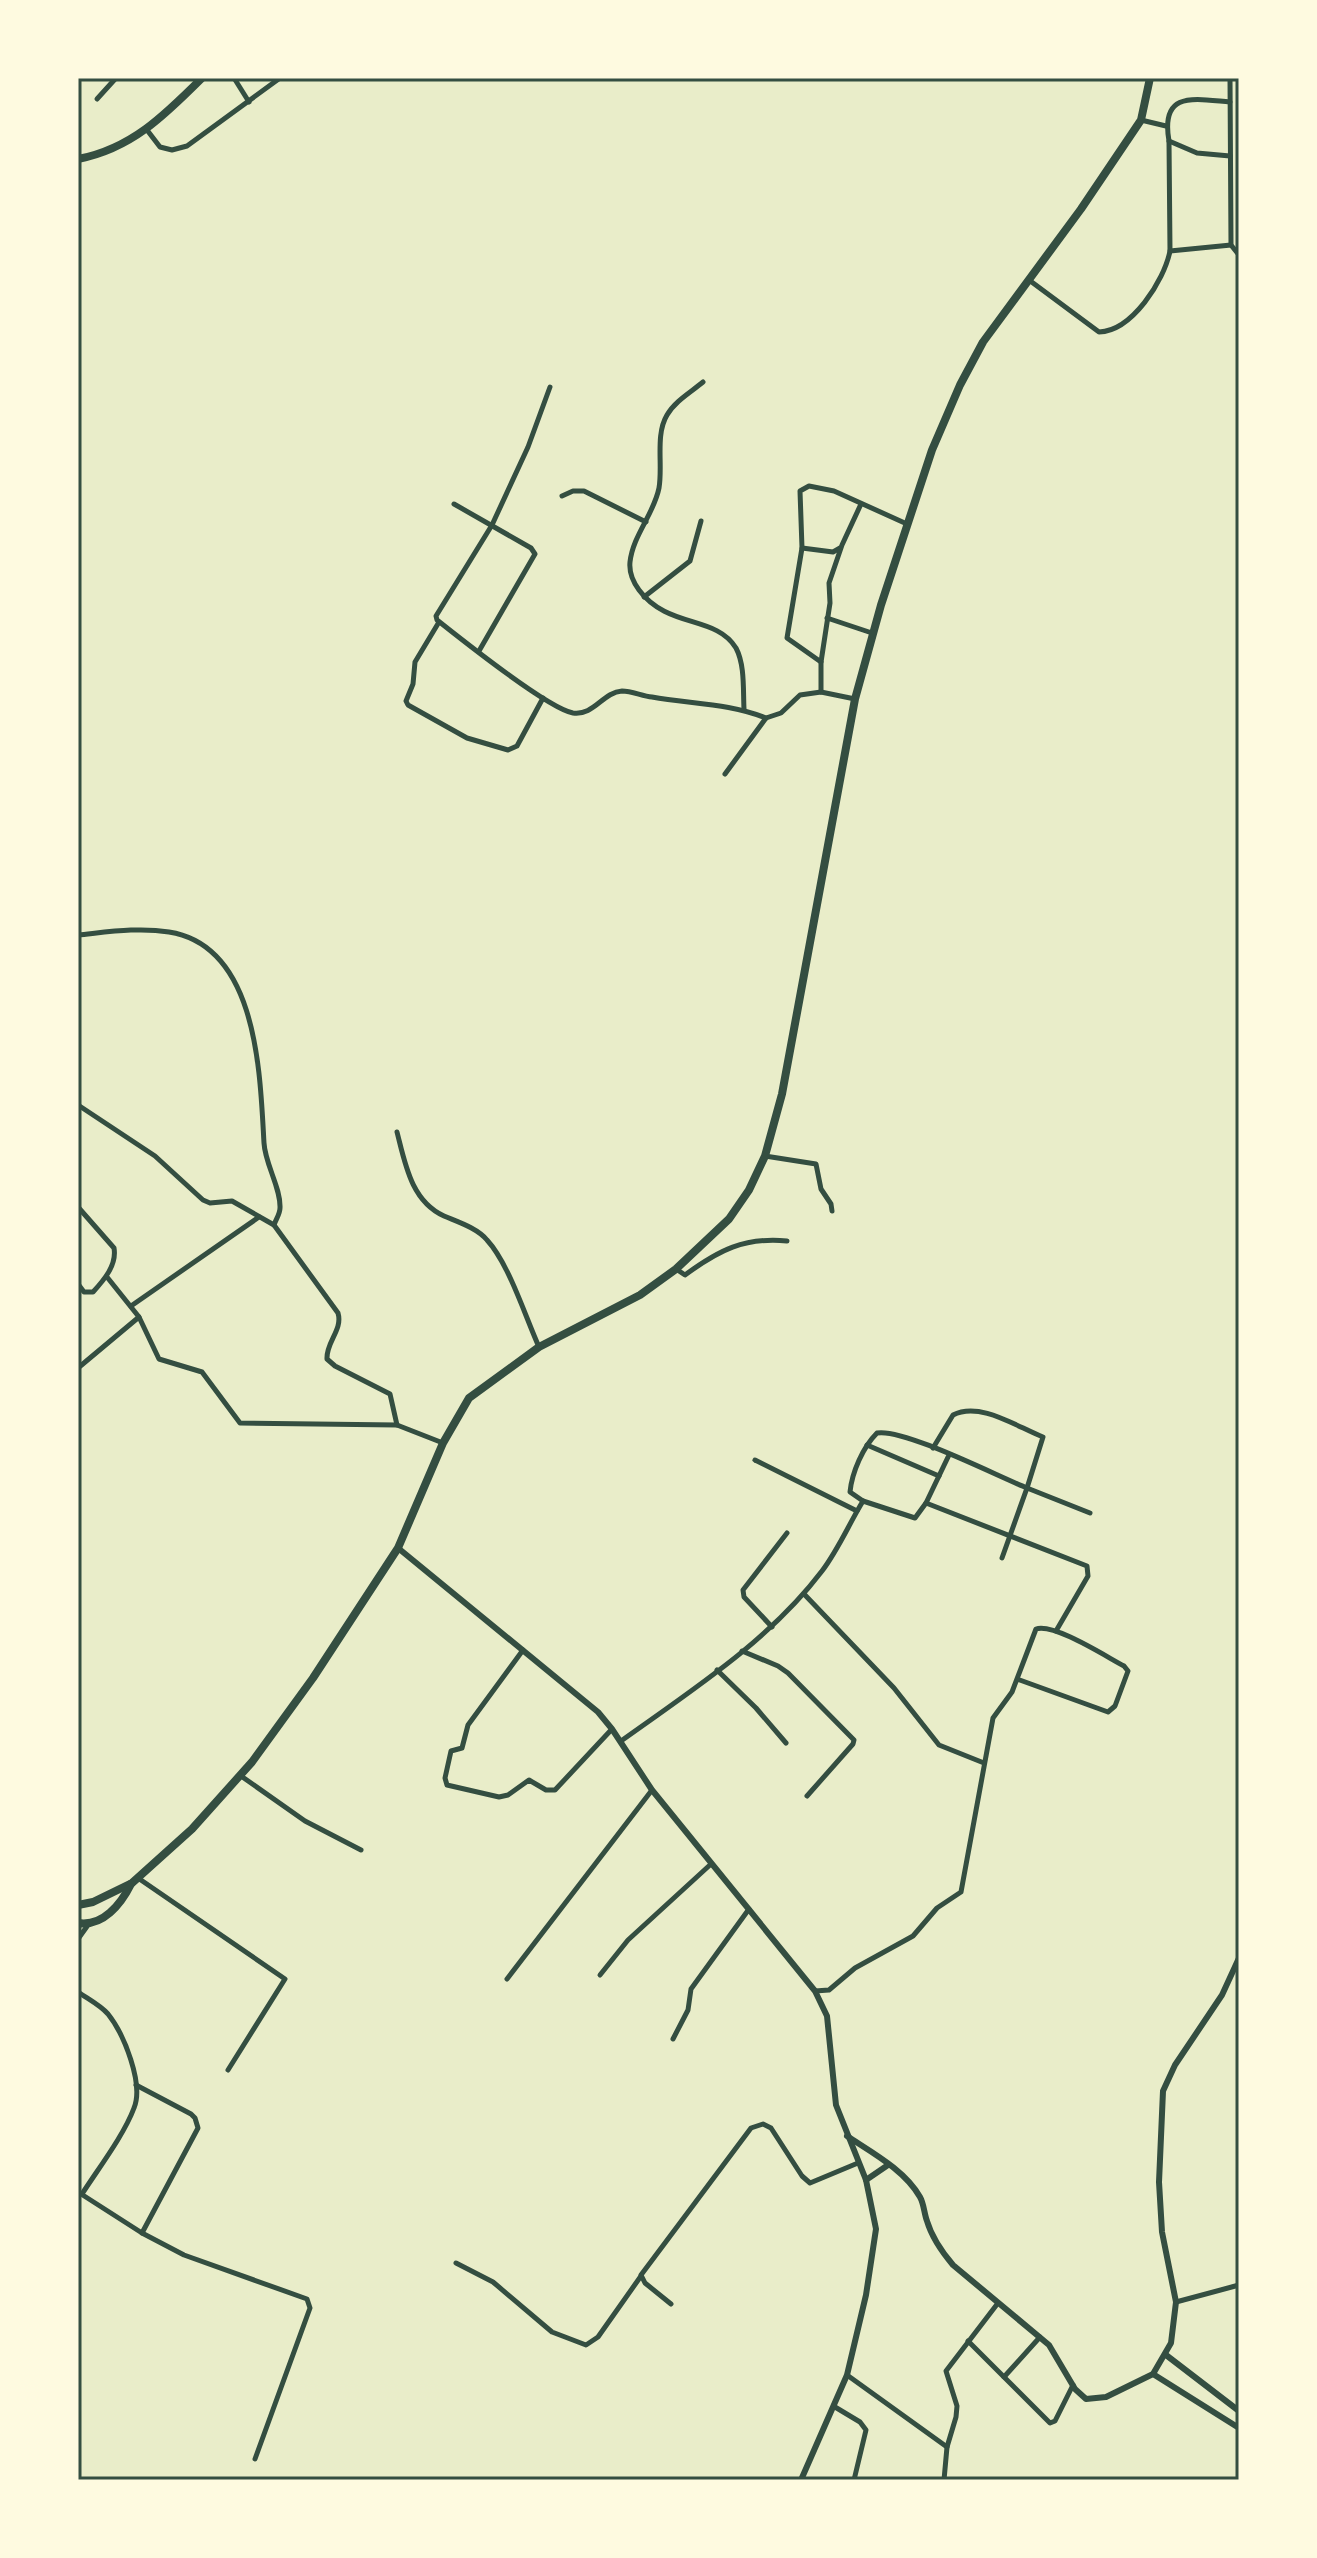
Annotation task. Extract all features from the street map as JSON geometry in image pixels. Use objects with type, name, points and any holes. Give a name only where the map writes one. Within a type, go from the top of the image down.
[{"type":"highway","points":[[78,159],[103,153],[147,130],[202,78]]},
{"type":"highway","points":[[78,1905],[93,1902],[134,1880],[192,1829],[241,1776],[284,1720],[398,1548],[443,1443],[469,1398],[539,1347],[640,1295],[676,1269],[729,1219],[749,1190],[765,1156],[782,1094],[855,699],[872,633],[932,450],[966,372],[992,330],[1141,120],[1150,78]]},
{"type":"highway","points":[[78,1923],[88,1925],[108,1914],[123,1899],[134,1880]]},
{"type":"street","points":[[97,99],[116,78]]},
{"type":"street","points":[[234,78],[249,102]]},
{"type":"street","points":[[147,130],[160,147],[172,150],[194,141],[280,78]]},
{"type":"street","points":[[1230,78],[1231,245],[1239,255]]},
{"type":"street","points":[[1029,280],[1099,332],[1107,332],[1129,318],[1154,289],[1167,266],[1170,251],[1169,141],[1166,126],[1182,99],[1230,102]]},
{"type":"street","points":[[1141,120],[1166,126]]},
{"type":"street","points":[[1169,141],[1197,153],[1230,156]]},
{"type":"street","points":[[1231,187],[1239,188]]},
{"type":"street","points":[[1170,251],[1231,245]]},
{"type":"street","points":[[703,382],[672,408],[664,422],[658,495],[630,560],[633,580],[644,597],[668,615],[707,626],[728,637],[740,659],[744,709]]},
{"type":"street","points":[[550,387],[528,447],[492,525],[436,616],[439,622],[543,698],[576,713],[590,710],[613,694],[624,691],[652,698],[744,709],[766,718]]},
{"type":"street","points":[[821,662],[787,638],[802,548],[802,488],[809,486],[834,491],[907,524]]},
{"type":"street","points":[[562,496],[573,491],[584,491],[646,522]]},
{"type":"street","points":[[454,504],[531,548],[535,554],[479,651]]},
{"type":"street","points":[[821,692],[821,662],[830,603],[829,583],[861,504]]},
{"type":"street","points":[[644,597],[690,561],[701,521]]},
{"type":"street","points":[[802,548],[833,552],[842,545]]},
{"type":"street","points":[[827,618],[872,633]]},
{"type":"street","points":[[439,622],[415,662],[413,684],[406,701],[408,705],[467,738],[508,750],[517,746],[543,698]]},
{"type":"street","points":[[725,774],[766,718],[781,713],[800,695],[821,692],[855,699]]},
{"type":"street","points":[[78,935],[128,929],[171,932],[206,947],[222,963],[243,1002],[256,1044],[265,1154],[280,1207],[274,1225]]},
{"type":"street","points":[[78,1105],[155,1156],[203,1200],[210,1203],[232,1201],[274,1225],[338,1313],[339,1325],[327,1349],[327,1359],[390,1394],[397,1425]]},
{"type":"street","points":[[397,1132],[414,1189],[438,1213],[475,1230],[491,1243],[539,1347]]},
{"type":"street","points":[[765,1156],[816,1164],[821,1189],[832,1211]]},
{"type":"street","points":[[78,1207],[115,1251],[107,1277],[89,1293],[78,1284]]},
{"type":"street","points":[[131,1306],[259,1217]]},
{"type":"street","points":[[676,1269],[685,1275],[708,1258],[743,1243],[762,1239],[787,1241]]},
{"type":"street","points":[[107,1277],[139,1317],[159,1359],[202,1372],[240,1423],[397,1425],[443,1443]]},
{"type":"street","points":[[78,1368],[139,1317]]},
{"type":"street","points":[[933,1448],[953,1415],[972,1410],[1043,1437],[1002,1558]]},
{"type":"street","points":[[949,1455],[926,1503],[915,1518],[851,1495],[849,1489],[867,1445],[881,1431],[933,1448],[1090,1513]]},
{"type":"street","points":[[867,1445],[939,1476]]},
{"type":"street","points":[[755,1460],[857,1511]]},
{"type":"street","points":[[621,1741],[772,1627],[825,1567],[863,1501]]},
{"type":"street","points":[[926,1503],[1081,1564],[1089,1570],[1056,1631]]},
{"type":"street","points":[[772,1627],[744,1597],[743,1590],[787,1533]]},
{"type":"street","points":[[398,1548],[598,1712],[621,1741],[652,1790],[815,1991],[827,2016],[836,2105],[866,2180],[874,2211],[875,2246],[847,2375],[801,2480]]},
{"type":"street","points":[[804,1594],[894,1688],[939,1745],[984,1763]]},
{"type":"street","points":[[815,1991],[829,1990],[855,1968],[913,1936],[937,1908],[961,1892],[993,1718],[1012,1692],[1036,1629],[1041,1627],[1056,1631],[1128,1669],[1112,1711],[1108,1712],[1017,1679]]},
{"type":"street","points":[[523,1650],[468,1725],[462,1748],[451,1751],[445,1778],[447,1785],[499,1797],[508,1795],[529,1780],[546,1790],[555,1790],[612,1729]]},
{"type":"street","points":[[742,1651],[788,1673],[853,1739],[853,1744],[807,1796]]},
{"type":"street","points":[[717,1670],[786,1743]]},
{"type":"street","points":[[241,1776],[305,1821],[361,1850]]},
{"type":"street","points":[[507,1979],[652,1790]]},
{"type":"street","points":[[600,1975],[628,1940],[711,1864]]},
{"type":"street","points":[[134,1880],[285,1979],[228,2070]]},
{"type":"street","points":[[673,2039],[688,2010],[691,1989],[749,1909]]},
{"type":"street","points":[[78,1939],[88,1925]]},
{"type":"street","points":[[847,2136],[912,2185],[921,2199],[927,2224],[953,2265],[1040,2337],[1086,2399],[1106,2397],[1153,2374],[1166,2355],[1174,2327],[1176,2302],[1162,2232],[1159,2182],[1163,2091],[1175,2065],[1222,1995],[1239,1958]]},
{"type":"street","points":[[78,1992],[110,2016],[123,2040],[136,2085],[133,2111],[80,2193],[142,2233],[184,2255],[302,2295],[310,2303],[255,2459]]},
{"type":"street","points":[[136,2085],[191,2114],[198,2128],[142,2233]]},
{"type":"street","points":[[456,2263],[493,2282],[552,2332],[586,2345],[598,2337],[751,2128],[757,2125],[771,2128],[802,2176],[810,2183],[858,2163]]},
{"type":"street","points":[[866,2180],[888,2165]]},
{"type":"street","points":[[641,2275],[645,2283],[671,2304]]},
{"type":"street","points":[[1176,2302],[1239,2285]]},
{"type":"street","points":[[944,2480],[947,2447],[957,2406],[946,2371],[998,2303]]},
{"type":"street","points":[[1004,2377],[1040,2337]]},
{"type":"street","points":[[968,2341],[1050,2423],[1055,2421],[1073,2385]]},
{"type":"street","points":[[1166,2355],[1239,2411]]},
{"type":"street","points":[[1153,2374],[1239,2428]]},
{"type":"street","points":[[847,2375],[947,2447]]},
{"type":"street","points":[[835,2407],[860,2422],[866,2430],[854,2480]]}]
